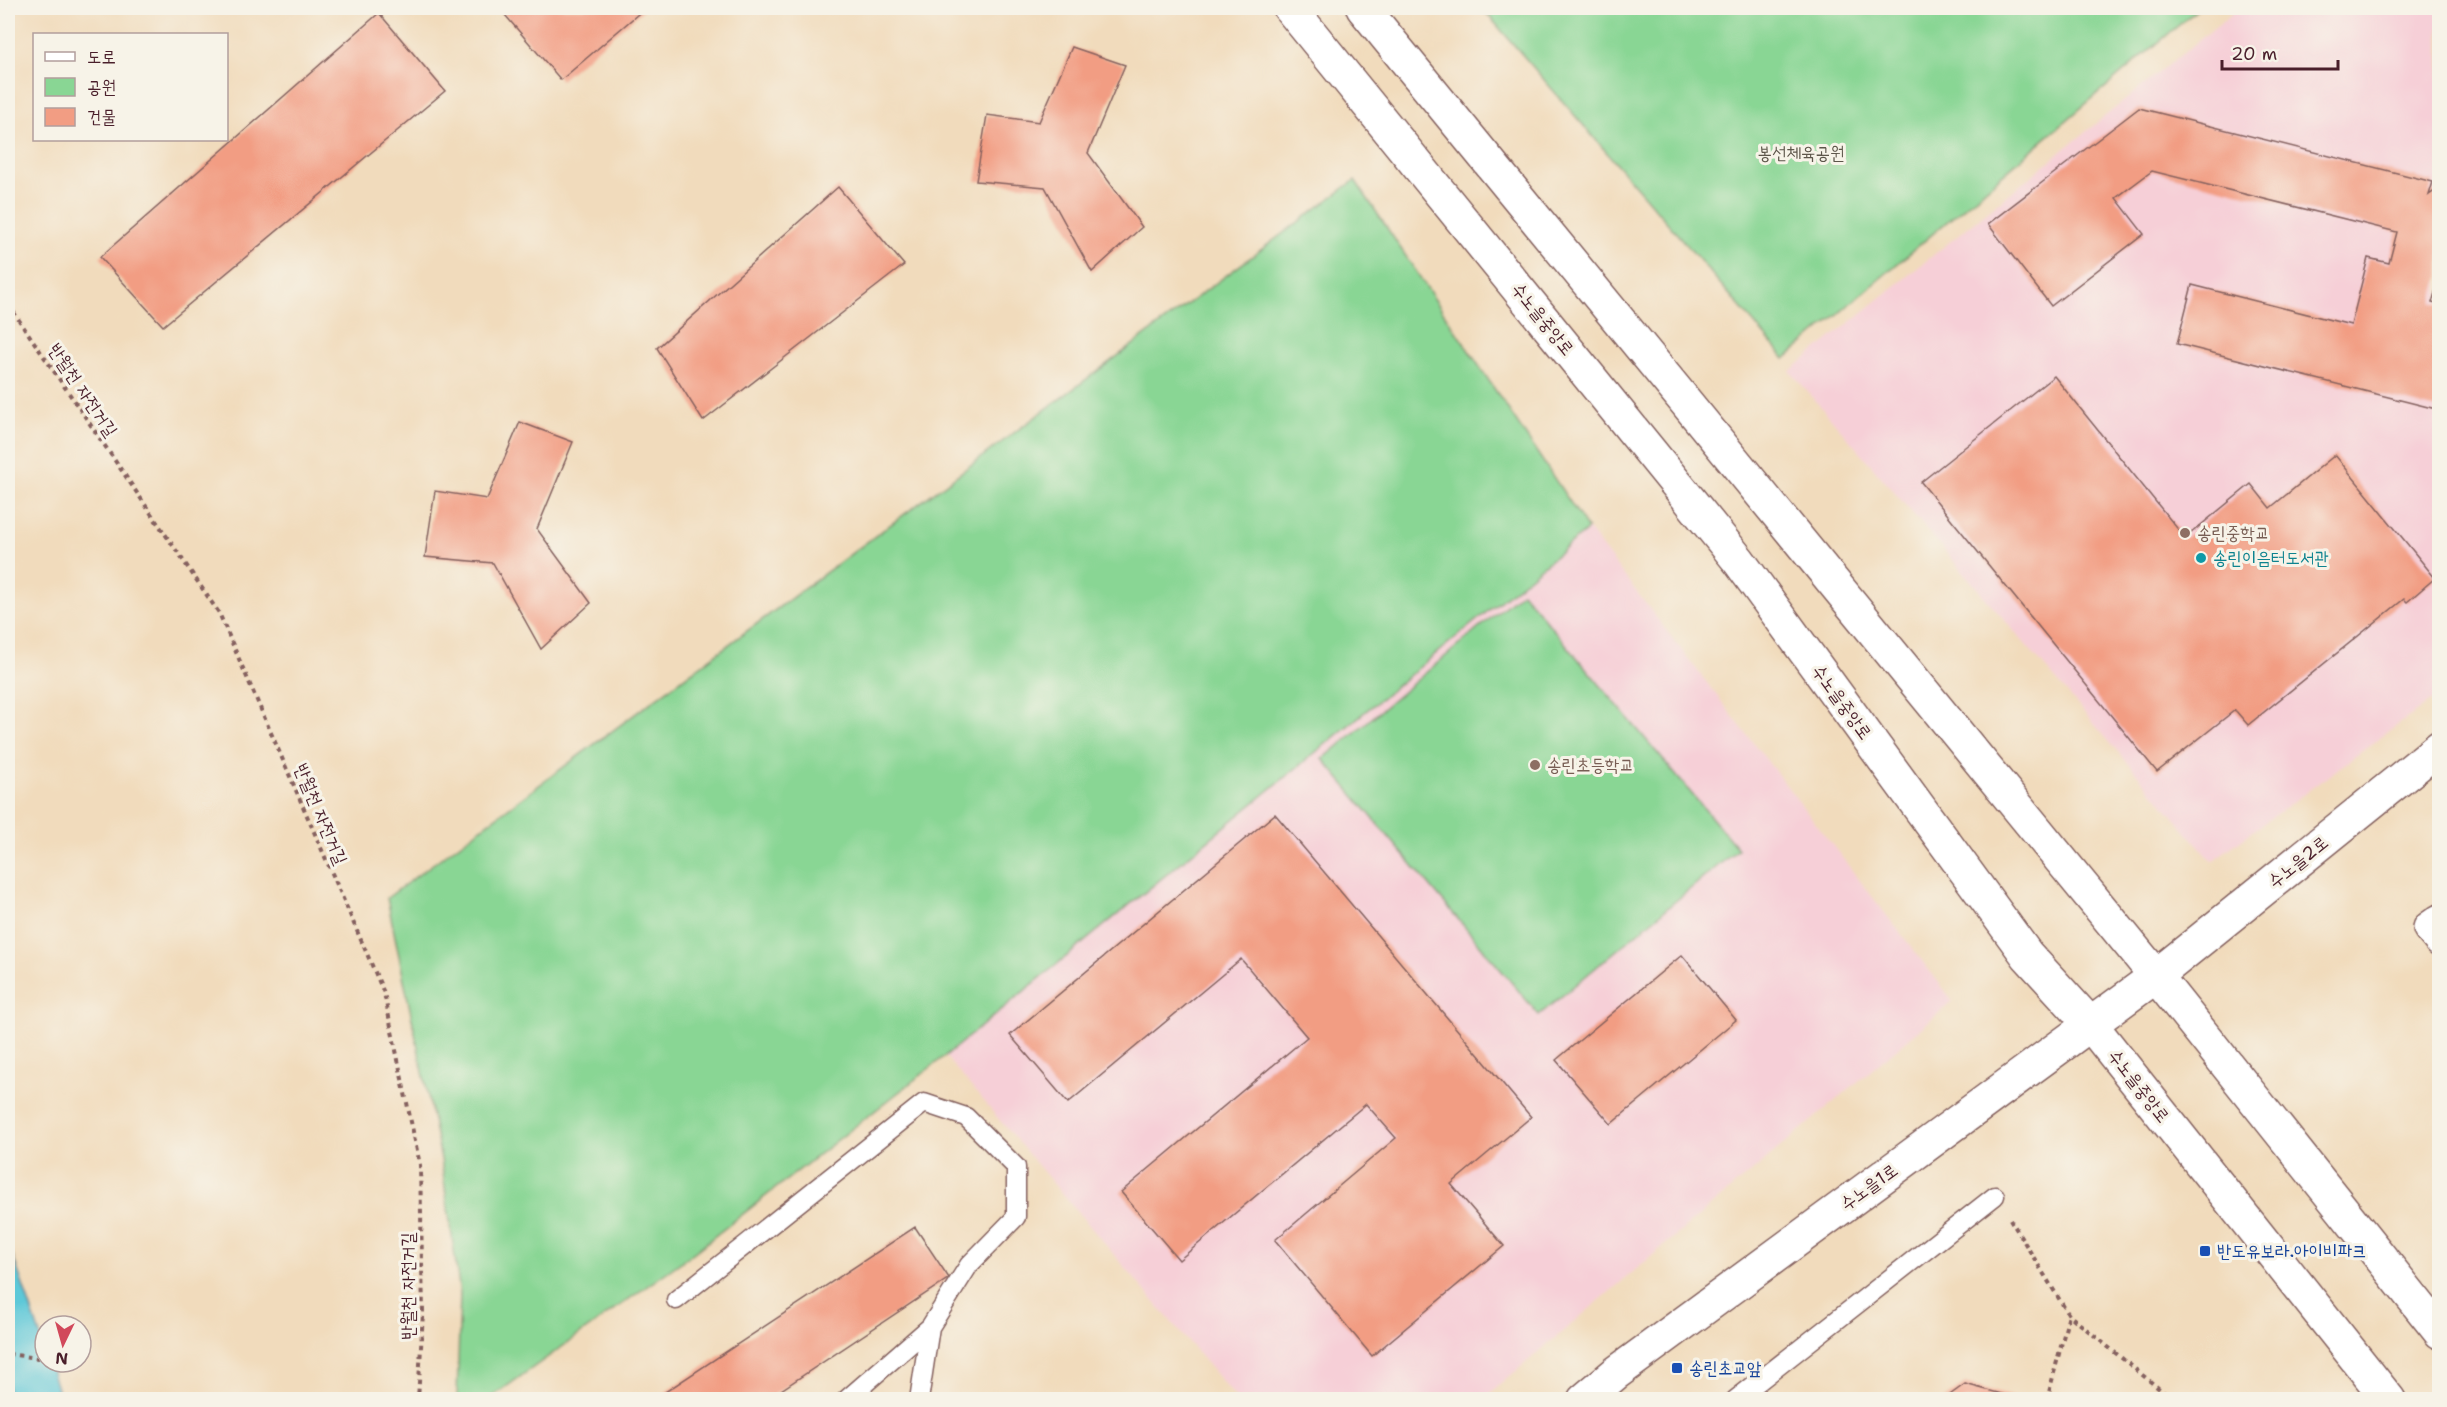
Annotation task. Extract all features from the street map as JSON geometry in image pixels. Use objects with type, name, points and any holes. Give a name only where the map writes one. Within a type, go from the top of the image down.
[{"type":"main road","name":"수노을중앙로","points":[[1290,8],[1739,561],[2027,956],[2091,1024],[2389,1400]]},
{"type":"main road","points":[[1363,8],[2156,976],[2439,1332]]},
{"type":"main road","name":"수노을2로","points":[[2156,976],[2439,747]]},
{"type":"main road","points":[[2439,921],[2430,928],[2439,939]]},
{"type":"main road","name":"수노을1로","points":[[1584,1400],[1616,1372],[2156,976]]},
{"type":"lane","points":[[676,1300],[924,1103],[966,1117],[1016,1167],[1016,1217],[969,1264],[930,1327],[846,1400]]},
{"type":"lane","points":[[1735,1400],[1995,1196]]},
{"type":"lane","points":[[919,1400],[930,1327]]},
{"type":"path","name":"반월천 자전거길","points":[[8,304],[219,613],[384,993],[420,1165],[423,1312],[418,1400]]},
{"type":"path","points":[[1995,1196],[2069,1315],[2173,1400]]},
{"type":"path","points":[[2047,1400],[2069,1315]]},
{"type":"path","points":[[8,1354],[33,1357]]},
{"type":"shaded area","name":"송린중학교","points":[[2239,8],[2439,8],[2439,695],[2212,861],[1790,371]]},
{"type":"shaded area","name":"송린초등학교","points":[[1588,529],[1953,1001],[1483,1399],[1237,1399],[945,1056]]},
{"type":"green space","name":"봉선체육공원","points":[[1482,8],[2199,8],[1785,359]]},
{"type":"green space","points":[[1355,180],[1588,529],[945,1056],[688,1257],[489,1399],[457,1399],[460,1293],[441,1159],[387,898]]},
{"type":"green space","points":[[1522,592],[1738,849],[1539,1015],[1323,759]]},
{"type":"water","points":[[8,1242],[33,1314],[33,1374],[53,1374],[60,1399],[8,1399]]},
{"type":"building","points":[[499,8],[645,8],[561,80]]},
{"type":"building","points":[[379,13],[445,91],[163,326],[100,257]]},
{"type":"building","points":[[1072,47],[1125,65],[1088,153],[1142,227],[1092,272],[1045,187],[976,181],[987,115],[1039,122]]},
{"type":"building","points":[[2139,108],[2433,182],[2429,195],[2440,187],[2440,276],[2432,303],[2440,305],[2440,410],[2177,344],[2192,285],[2351,325],[2368,258],[2389,263],[2397,232],[2152,171],[2116,198],[2144,234],[2051,306],[1988,224]]},
{"type":"building","points":[[838,187],[904,265],[703,421],[657,348]]},
{"type":"building","name":"송린이음터도서관","points":[[2054,376],[2185,538],[2251,484],[2270,508],[2335,455],[2435,578],[2407,602],[2404,599],[2248,725],[2235,710],[2157,772],[1921,482]]},
{"type":"building","points":[[520,422],[573,442],[537,529],[591,603],[541,649],[493,563],[425,557],[435,491],[487,499]]},
{"type":"building","points":[[1275,814],[1531,1117],[1451,1184],[1504,1246],[1372,1356],[1275,1240],[1396,1138],[1366,1104],[1179,1260],[1121,1192],[1307,1037],[1241,959],[1068,1103],[1010,1035]]},
{"type":"building","points":[[1682,955],[1736,1020],[1611,1124],[1556,1060]]},
{"type":"building","points":[[915,1227],[949,1278],[766,1400],[653,1400]]},
{"type":"building","points":[[1965,1384],[2020,1399],[2020,1400],[1943,1400]]},
{"type":"place","name":"송린중학교","points":[[2185,533]]},
{"type":"place","name":"송린이음터도서관","points":[[2201,558]]},
{"type":"place","name":"송린초등학교","points":[[1535,765]]},
{"type":"place","name":"반도유보라.아이비파크","points":[[2205,1251]]},
{"type":"place","name":"송린초교앞","points":[[1677,1368]]}]
